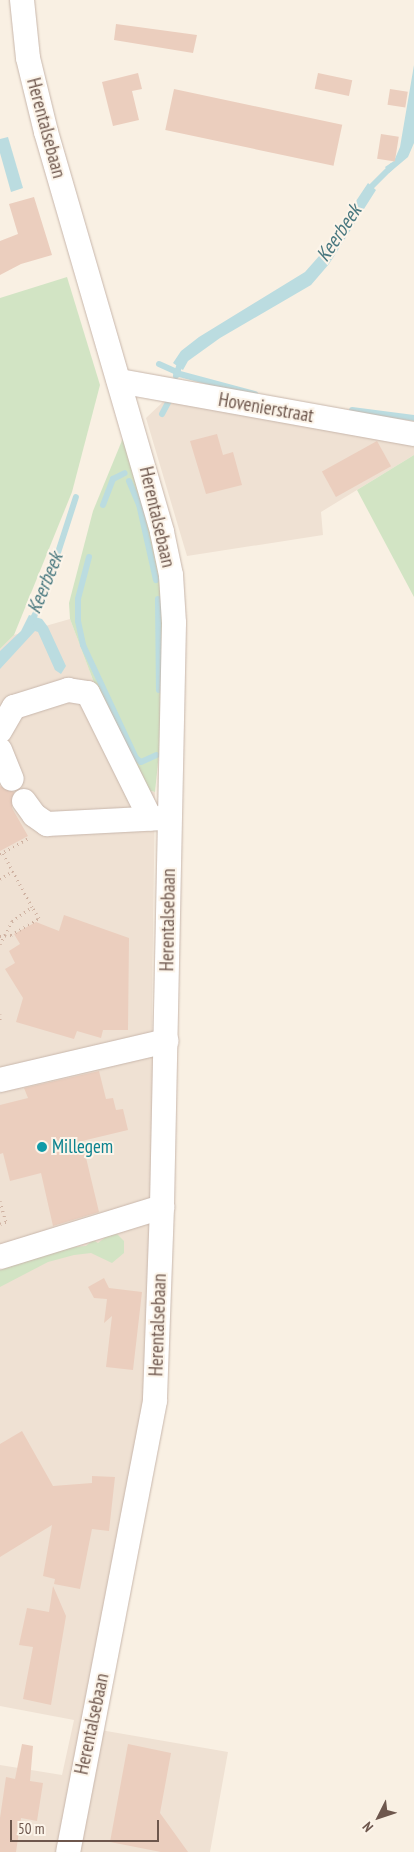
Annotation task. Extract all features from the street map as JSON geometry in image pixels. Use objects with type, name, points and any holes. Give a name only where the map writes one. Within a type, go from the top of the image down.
[{"type":"street","name":"Herentalsebaan","points":[[22,0],[28,58],[46,132],[147,470],[171,575],[174,623],[160,818],[166,1041],[155,1401],[68,1852]]},
{"type":"street","name":"Hovenierstraat","points":[[119,381],[414,434]]},
{"type":"street","points":[[0,730],[14,708],[68,690],[88,693],[160,818],[47,824],[34,815],[24,801]]},
{"type":"street","points":[[0,750],[12,779]]},
{"type":"street","points":[[0,1080],[166,1041]]},
{"type":"street","points":[[0,1257],[162,1207]]},
{"type":"path","points":[[1,935],[11,935],[39,918],[1,854],[47,824]]},
{"type":"path","points":[[0,879],[12,871]]},
{"type":"path","points":[[0,944],[1,935],[12,921],[32,907]]},
{"type":"path","points":[[0,1014],[0,1020]]},
{"type":"path","points":[[0,1201],[6,1222],[0,1224]]},
{"type":"shaded area","points":[[165,400],[414,442],[414,455],[321,512],[323,535],[187,556],[146,418]]},
{"type":"shaded area","points":[[70,619],[96,688],[144,789],[155,792],[152,1001],[155,1252],[148,1400],[83,1727],[228,1752],[210,1852],[0,1852],[0,1765],[62,1775],[74,1720],[0,1706],[0,649],[14,635]]},
{"type":"green space","points":[[67,277],[100,385],[72,492],[14,635],[0,649],[0,298]]},
{"type":"green space","points":[[123,438],[156,549],[162,606],[162,723],[155,792],[144,789],[96,688],[70,619],[69,603],[93,511]]},
{"type":"green space","points":[[414,455],[414,597],[357,490]]},
{"type":"green space","points":[[117,1234],[124,1241],[124,1253],[112,1263],[91,1253],[74,1255],[48,1262],[0,1287],[0,1270],[63,1248],[86,1246],[93,1240],[98,1243],[107,1236]]},
{"type":"water","points":[[414,65],[414,143],[408,157],[389,173],[385,167],[394,161],[400,147]]},
{"type":"water","points":[[8,137],[23,188],[11,192],[0,153],[0,139]]},
{"type":"water","points":[[368,183],[376,190],[329,264],[311,285],[220,338],[188,361],[183,370],[173,363],[181,351],[199,337],[305,272],[320,255]]},
{"type":"water","points":[[29,615],[42,619],[48,627],[66,666],[61,674],[55,670],[38,632],[35,631],[0,669],[0,651],[21,631]]},
{"type":"building","points":[[116,24],[197,35],[193,53],[114,40]]},
{"type":"building","points":[[138,73],[142,89],[132,91],[139,120],[113,126],[102,82]]},
{"type":"building","points":[[318,73],[352,80],[349,96],[315,89]]},
{"type":"building","points":[[174,89],[342,125],[334,166],[165,130]]},
{"type":"building","points":[[390,89],[408,92],[405,108],[387,105]]},
{"type":"building","points":[[381,134],[399,137],[395,162],[377,159]]},
{"type":"building","points":[[34,197],[52,255],[21,264],[0,275],[0,241],[18,234],[9,204]]},
{"type":"building","points":[[217,434],[223,455],[233,452],[242,485],[206,494],[190,441]]},
{"type":"building","points":[[377,441],[391,466],[336,497],[322,472]]},
{"type":"building","points":[[0,786],[14,792],[12,808],[28,836],[0,851]]},
{"type":"building","points":[[64,915],[129,938],[128,1030],[103,1030],[101,1038],[77,1031],[74,1039],[16,1022],[23,998],[5,969],[15,963],[9,951],[20,944],[14,934],[36,922],[59,931]]},
{"type":"building","name":"Millegem","points":[[99,1071],[106,1099],[113,1098],[116,1110],[123,1109],[128,1130],[82,1141],[99,1212],[53,1226],[41,1173],[10,1181],[3,1153],[0,1154],[0,1105],[28,1098],[24,1088]]},
{"type":"building","points":[[104,1278],[109,1288],[142,1292],[133,1370],[106,1367],[112,1316],[104,1323],[107,1299],[94,1298],[88,1287]]},
{"type":"building","points":[[22,1431],[53,1486],[92,1483],[92,1476],[115,1477],[109,1531],[92,1529],[80,1589],[54,1584],[55,1579],[43,1576],[52,1525],[0,1557],[0,1444]]},
{"type":"building","points":[[53,1586],[66,1616],[51,1705],[23,1699],[33,1647],[19,1645],[27,1608],[49,1612]]},
{"type":"building","points":[[22,1744],[33,1746],[30,1781],[43,1783],[37,1821],[21,1818],[16,1852],[0,1852],[0,1818],[6,1777],[15,1779]]},
{"type":"building","points":[[128,1744],[171,1753],[160,1813],[188,1852],[161,1852],[110,1842]]},
{"type":"waterway","name":"Keerbeek","points":[[367,191],[392,166]]},
{"type":"waterway","name":"Keerbeek","points":[[176,376],[181,361]]},
{"type":"waterway","points":[[159,364],[175,371]]},
{"type":"waterway","points":[[176,373],[255,394]]},
{"type":"waterway","name":"Keerbeek","points":[[162,414],[169,401]]},
{"type":"waterway","points":[[352,410],[414,418]]},
{"type":"waterway","name":"Keerbeek","points":[[103,505],[113,479],[125,473]]},
{"type":"waterway","points":[[129,481],[139,504],[156,580]]},
{"type":"waterway","name":"Keerbeek","points":[[31,622],[43,599],[76,497]]},
{"type":"waterway","points":[[89,557],[78,599],[78,621],[83,645],[136,758],[141,762],[157,755]]},
{"type":"waterway","points":[[158,599],[159,690]]},
{"type":"place","name":"Millegem","points":[[42,1147]]}]
